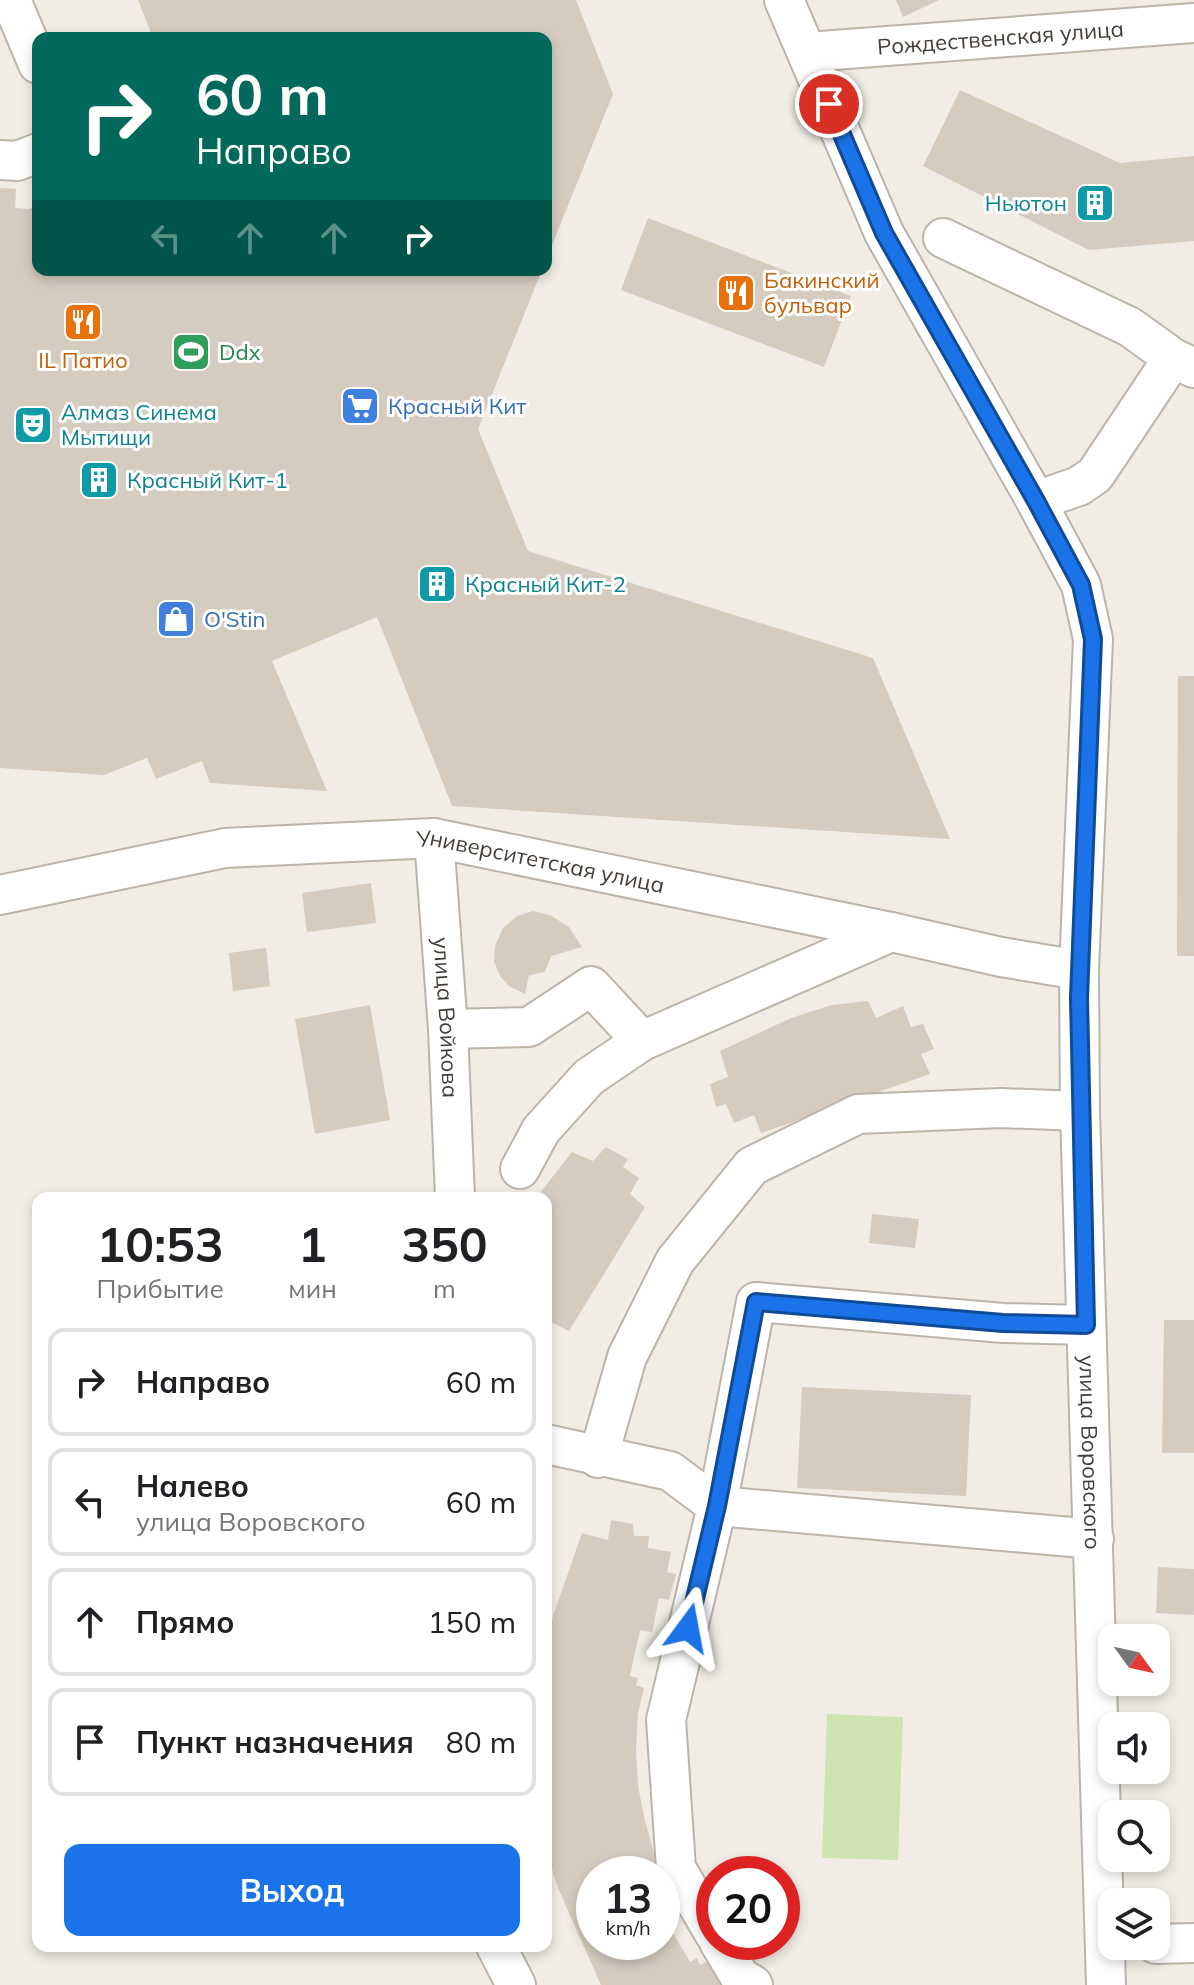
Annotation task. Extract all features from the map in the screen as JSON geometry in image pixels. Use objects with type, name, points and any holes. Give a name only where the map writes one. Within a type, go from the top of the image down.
[{"type":"street","points":[[11,0],[32,50]]},
{"type":"street","name":"улица Воровского","points":[[784,0],[884,233],[1081,585],[1093,639],[1079,970],[1080,1111],[1107,1888]]},
{"type":"street","name":"Рождественская улица","points":[[807,52],[1140,13],[1194,23]]},
{"type":"street","points":[[0,160],[17,161],[32,155]]},
{"type":"street","points":[[943,238],[1130,327],[1183,363],[1095,475],[1079,486],[1036,501]]},
{"type":"street","name":"Университетская улица","points":[[0,895],[225,848],[434,838],[1001,957],[1079,970]]},
{"type":"street","name":"улица Войкова","points":[[434,838],[448,1029],[455,1192]]},
{"type":"street","points":[[520,1169],[541,1130],[589,1077],[642,1041],[891,932]]},
{"type":"street","points":[[448,1029],[529,1027],[591,986],[642,1041]]},
{"type":"street","points":[[598,1458],[627,1357],[675,1261],[752,1166],[858,1114],[1001,1108],[1080,1111]]},
{"type":"street","points":[[696,1902],[676,1868],[666,1720],[717,1506],[756,1302],[1003,1323],[1086,1325]]},
{"type":"street","points":[[552,1446],[598,1458],[670,1471],[717,1506],[1094,1539]]},
{"type":"street","points":[[1170,1944],[1194,1943]]},
{"type":"street","points":[[499,1952],[516,1985]]},
{"type":"street","points":[[730,1960],[740,1977],[753,1985]]},
{"type":"street","name":"улица Воровского","points":[[1106,1985],[1108,1960]]},
{"type":"green space","points":[[827,1714],[903,1717],[898,1860],[822,1858]]},
{"type":"building","points":[[138,0],[576,0],[613,94],[552,245],[552,32],[151,32]]},
{"type":"building","points":[[896,0],[939,0],[903,17]]},
{"type":"building","name":"Ньютон","points":[[960,90],[1120,163],[1194,156],[1194,241],[1089,250],[923,166]]},
{"type":"building","name":"Красный Кит-2","points":[[0,188],[16,189],[15,208],[32,208],[32,276],[540,276],[478,429],[528,551],[873,658],[950,839],[452,806],[377,617],[272,661],[327,791],[210,783],[202,761],[156,779],[147,758],[104,775],[0,768]]},
{"type":"building","name":"Бакинский бульвар","points":[[648,218],[851,296],[824,367],[621,290]]},
{"type":"building","points":[[1178,676],[1194,676],[1194,956],[1177,956]]},
{"type":"building","points":[[371,883],[376,923],[307,932],[302,893]]},
{"type":"building","points":[[533,911],[550,915],[569,927],[582,947],[551,956],[545,972],[529,975],[525,994],[509,986],[500,976],[494,962],[495,946],[503,928],[517,916]]},
{"type":"building","points":[[266,948],[270,986],[233,991],[229,953]]},
{"type":"building","points":[[868,1001],[876,1018],[903,1006],[911,1027],[923,1024],[934,1049],[921,1054],[930,1074],[761,1133],[754,1115],[734,1123],[726,1104],[716,1107],[710,1084],[728,1077],[720,1051],[791,1018],[832,1005]]},
{"type":"building","points":[[370,1005],[390,1120],[315,1134],[295,1019]]},
{"type":"building","points":[[606,1147],[628,1159],[623,1167],[639,1178],[630,1194],[645,1207],[569,1331],[552,1322],[552,1192],[541,1192],[572,1152],[593,1161]]},
{"type":"building","points":[[872,1214],[919,1219],[915,1248],[869,1243]]},
{"type":"building","points":[[1164,1320],[1194,1320],[1194,1453],[1162,1453]]},
{"type":"building","points":[[802,1387],[971,1395],[966,1496],[797,1488]]},
{"type":"building","points":[[611,1520],[633,1524],[634,1536],[649,1536],[648,1548],[671,1552],[667,1572],[676,1574],[669,1600],[659,1598],[652,1632],[640,1630],[630,1676],[638,1678],[636,1685],[644,1688],[638,1713],[638,1786],[655,1856],[576,1856],[576,1929],[552,1869],[552,1621],[582,1533],[608,1540]]},
{"type":"building","points":[[1158,1567],[1194,1569],[1194,1615],[1156,1613]]},
{"type":"building","points":[[680,1945],[690,1962],[696,1959],[700,1965],[708,1961],[721,1985],[601,1985],[590,1960],[680,1960]]},
{"type":"place","name":"Ньютон","points":[[1095,203]]},
{"type":"place","name":"Бакинский бульвар","points":[[736,293]]},
{"type":"place","name":"IL Патио","points":[[83,322]]},
{"type":"place","name":"Ddx","points":[[191,352]]},
{"type":"place","name":"Красный Кит","points":[[360,406]]},
{"type":"place","name":"Алмаз Синема Мытищи","points":[[33,425]]},
{"type":"place","name":"Красный Кит-1","points":[[99,480]]},
{"type":"place","name":"Красный Кит-2","points":[[437,584]]},
{"type":"place","name":"O'Stin","points":[[176,619]]},
{"type":"route","points":[[688,1628],[717,1506],[756,1302],[1003,1323],[1086,1325],[1079,998],[1093,639],[1081,585],[884,233],[829,104]]}]
